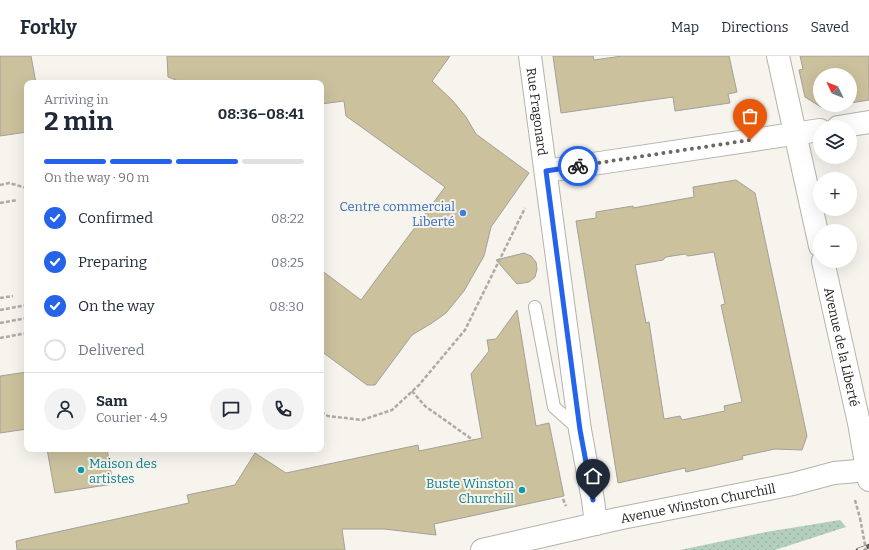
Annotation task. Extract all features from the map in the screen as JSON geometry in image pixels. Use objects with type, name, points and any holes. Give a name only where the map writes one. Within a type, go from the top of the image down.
[{"type":"street","name":"Rue Fragonard","points":[[530,56],[580,430],[596,524]]},
{"type":"street","points":[[778,56],[815,224]]},
{"type":"street","points":[[857,124],[869,122]]},
{"type":"street","points":[[546,171],[813,131]]},
{"type":"street","name":"Avenue de la Liberté","points":[[825,268],[859,423],[868,474]]},
{"type":"street","name":"Avenue Winston Churchill","points":[[482,550],[596,524],[793,484],[834,473],[868,474]]},
{"type":"lane","points":[[535,307],[554,407],[580,430]]},
{"type":"path","points":[[0,185],[9,183],[24,187]]},
{"type":"path","points":[[0,203],[17,200]]},
{"type":"path","points":[[324,414],[328,416],[362,420],[392,410],[419,385],[465,330],[528,202]]},
{"type":"path","points":[[0,298],[12,296]]},
{"type":"path","points":[[0,310],[24,306]]},
{"type":"path","points":[[0,322],[24,318]]},
{"type":"path","points":[[0,338],[24,334]]},
{"type":"path","points":[[412,391],[425,406],[474,440]]},
{"type":"path","points":[[855,498],[866,550]]},
{"type":"green space","points":[[840,520],[846,527],[775,550],[680,550],[766,532]]},
{"type":"building","points":[[0,56],[31,56],[35,80],[24,80],[24,132],[0,136]]},
{"type":"building","name":"Centre commercial Liberté","points":[[167,56],[450,56],[432,81],[453,101],[466,117],[476,134],[529,173],[491,227],[484,256],[464,291],[446,313],[412,335],[375,385],[367,385],[324,353],[324,272],[361,300],[445,187],[346,116],[344,101],[324,104],[324,80],[176,80],[168,77]]},
{"type":"building","points":[[553,56],[593,56],[594,60],[622,56],[729,56],[737,92],[728,94],[730,103],[675,111],[673,97],[561,113]]},
{"type":"building","points":[[800,56],[869,56],[869,100],[857,102],[857,68],[813,68],[813,102],[805,97],[799,70],[803,69]]},
{"type":"building","points":[[736,180],[755,193],[807,436],[802,450],[775,449],[742,456],[743,459],[686,472],[685,468],[618,483],[576,221],[596,218],[596,212],[633,206],[633,208],[694,197],[693,187]],"holes":[[[714,252],[725,304],[721,305],[742,402],[724,406],[725,411],[682,420],[680,416],[664,419],[649,322],[646,323],[635,265],[663,260],[666,257],[685,254],[688,256]]]},
{"type":"building","points":[[524,253],[531,256],[536,262],[537,269],[535,277],[529,282],[517,284],[496,260]]},
{"type":"building","points":[[517,310],[536,426],[549,423],[564,496],[434,524],[436,535],[384,529],[342,529],[345,550],[17,550],[16,541],[189,503],[187,495],[235,485],[255,453],[286,473],[418,445],[419,451],[482,438],[471,374],[489,351],[487,340],[496,339]]},
{"type":"building","points":[[24,372],[24,429],[0,433],[0,376]]},
{"type":"building","name":"Maison des artistes","points":[[48,452],[108,452],[113,484],[55,493]]},
{"type":"railway","points":[[858,550],[869,546]]},
{"type":"way so far","points":[[578,166],[750,140]]},
{"type":"place","name":"Centre commercial Liberté","points":[[463,213]]},
{"type":"place","name":"Maison des artistes","points":[[81,470]]},
{"type":"place","name":"Buste Winston Churchill","points":[[522,490]]},
{"type":"route","points":[[578,166],[546,171],[580,430],[593,500]]}]
